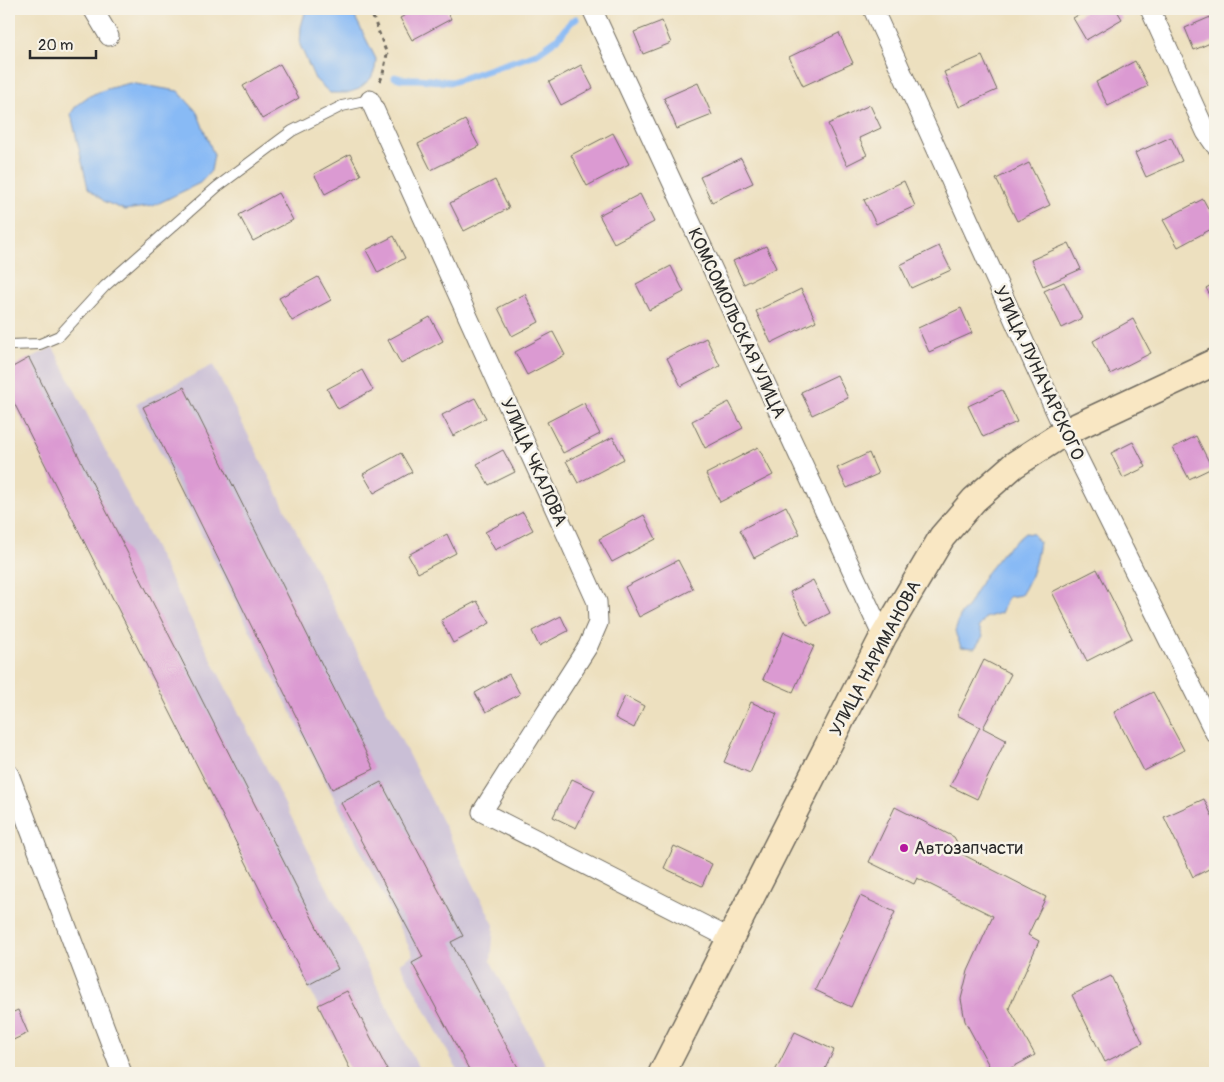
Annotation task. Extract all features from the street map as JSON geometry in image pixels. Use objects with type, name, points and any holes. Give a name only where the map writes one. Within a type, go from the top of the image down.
[{"type":"main road","name":"УЛИЦА НАРИМАНОВА","points":[[662,1073],[883,637],[942,537],[974,500],[1014,464],[1065,432],[1215,362]]},
{"type":"street","points":[[93,9],[109,36]]},
{"type":"street","name":"КОМСОМОЛЬСКАЯ УЛИЦА","points":[[592,9],[883,637]]},
{"type":"street","name":"УЛИЦА ЛУНАЧАРСКОГО","points":[[873,9],[1065,432],[1213,724]]},
{"type":"street","points":[[1150,9],[1206,132],[1215,145]]},
{"type":"street","name":"УЛИЦА ЧКАЛОВА","points":[[370,100],[597,602],[598,623],[588,646],[482,812],[731,939]]},
{"type":"street","points":[[9,774],[122,1073]]},
{"type":"lane","points":[[9,345],[40,344],[59,336],[105,286],[217,187],[292,132],[342,106],[370,100]]},
{"type":"path","points":[[370,9],[387,54],[383,74],[370,100]]},
{"type":"shaded area","points":[[53,347],[421,1073],[352,1073],[9,393],[9,369]]},
{"type":"shaded area","points":[[213,365],[494,925],[491,962],[550,1073],[459,1073],[400,963],[413,955],[136,404]]},
{"type":"water","points":[[306,9],[346,9],[354,15],[376,59],[375,69],[371,78],[359,89],[347,93],[330,93],[315,79],[300,45],[301,27]]},
{"type":"water","points":[[130,83],[178,91],[197,112],[214,155],[211,171],[200,183],[153,206],[125,210],[105,202],[88,188],[71,114],[81,101],[88,97]]},
{"type":"water","points":[[1025,533],[1033,534],[1039,542],[1033,570],[1025,589],[1021,595],[1008,597],[1001,613],[985,618],[979,627],[983,636],[975,648],[961,647],[955,632],[961,613],[967,608],[984,576],[1004,551]]},
{"type":"building","points":[[417,9],[446,9],[451,19],[412,40],[400,18]]},
{"type":"building","points":[[1089,9],[1116,9],[1122,19],[1086,40],[1073,18]]},
{"type":"building","points":[[1215,15],[1215,41],[1194,50],[1185,28]]},
{"type":"building","points":[[662,21],[671,43],[643,54],[634,32]]},
{"type":"building","points":[[839,33],[853,63],[803,86],[789,57]]},
{"type":"building","points":[[982,56],[997,90],[959,107],[944,72]]},
{"type":"building","points":[[1135,61],[1148,86],[1108,106],[1096,82]]},
{"type":"building","points":[[280,64],[299,98],[262,119],[243,86]]},
{"type":"building","points":[[581,65],[593,88],[561,105],[549,82]]},
{"type":"building","points":[[698,83],[712,115],[677,129],[664,98]]},
{"type":"building","points":[[870,105],[881,128],[859,138],[867,155],[847,165],[828,124]]},
{"type":"building","points":[[465,120],[479,146],[431,170],[418,144]]},
{"type":"building","points":[[613,133],[629,164],[587,186],[571,155]]},
{"type":"building","points":[[1171,137],[1182,161],[1146,177],[1135,153]]},
{"type":"building","points":[[350,154],[361,175],[325,194],[314,174]]},
{"type":"building","points":[[741,158],[753,183],[712,202],[700,177]]},
{"type":"building","points":[[1029,163],[1050,205],[1017,221],[996,179]]},
{"type":"building","points":[[495,180],[509,208],[464,231],[450,203]]},
{"type":"building","points":[[904,181],[915,206],[876,224],[864,200]]},
{"type":"building","points":[[278,193],[293,220],[253,241],[239,215]]},
{"type":"building","points":[[640,194],[654,222],[614,243],[599,215]]},
{"type":"building","points":[[1203,199],[1215,221],[1215,227],[1178,247],[1163,220]]},
{"type":"building","points":[[394,236],[405,258],[378,273],[366,250]]},
{"type":"building","points":[[1069,243],[1081,269],[1043,286],[1031,260]]},
{"type":"building","points":[[766,246],[776,268],[744,284],[733,261]]},
{"type":"building","points":[[939,246],[951,270],[911,288],[900,265]]},
{"type":"building","points":[[671,266],[684,292],[649,310],[636,284]]},
{"type":"building","points":[[318,277],[331,300],[292,321],[279,298]]},
{"type":"building","points":[[1064,282],[1082,318],[1062,328],[1044,291]]},
{"type":"building","points":[[1215,283],[1215,304],[1206,288]]},
{"type":"building","points":[[801,289],[816,321],[771,343],[756,311]]},
{"type":"building","points":[[525,294],[539,322],[512,336],[498,308]]},
{"type":"building","points":[[961,308],[972,333],[929,352],[918,328]]},
{"type":"building","points":[[430,317],[443,341],[401,364],[388,340]]},
{"type":"building","points":[[1133,319],[1151,353],[1110,374],[1093,341]]},
{"type":"building","points":[[553,332],[565,355],[527,375],[515,352]]},
{"type":"building","points":[[706,338],[720,366],[681,386],[667,358]]},
{"type":"building","points":[[29,358],[338,969],[308,985],[9,393],[9,369]]},
{"type":"building","points":[[362,370],[373,390],[338,409],[327,389]]},
{"type":"building","points":[[837,375],[848,398],[812,415],[801,392]]},
{"type":"building","points":[[184,387],[374,769],[332,789],[143,407]]},
{"type":"building","points":[[1002,390],[1017,422],[983,437],[968,406]]},
{"type":"building","points":[[475,398],[486,418],[453,436],[442,415]]},
{"type":"building","points":[[729,402],[743,428],[705,448],[692,421]]},
{"type":"building","points":[[584,403],[600,434],[563,453],[547,422]]},
{"type":"building","points":[[1196,436],[1212,468],[1189,479],[1173,448]]},
{"type":"building","points":[[613,437],[624,459],[578,483],[566,461]]},
{"type":"building","points":[[1133,442],[1146,467],[1123,478],[1111,453]]},
{"type":"building","points":[[758,447],[773,475],[720,502],[706,474]]},
{"type":"building","points":[[503,450],[515,472],[489,485],[477,464]]},
{"type":"building","points":[[401,453],[412,472],[374,493],[363,474]]},
{"type":"building","points":[[869,453],[878,474],[847,488],[837,468]]},
{"type":"building","points":[[786,506],[800,534],[754,558],[740,530]]},
{"type":"building","points":[[523,512],[533,530],[495,550],[485,532]]},
{"type":"building","points":[[644,515],[656,539],[612,562],[599,539]]},
{"type":"building","points":[[447,534],[456,553],[418,573],[408,555]]},
{"type":"building","points":[[678,560],[693,589],[639,617],[625,587]]},
{"type":"building","points":[[1097,569],[1132,638],[1087,661],[1052,592]]},
{"type":"building","points":[[813,580],[830,613],[807,625],[790,592]]},
{"type":"building","points":[[477,601],[490,623],[453,643],[441,620]]},
{"type":"building","points":[[561,616],[568,631],[539,646],[532,631]]},
{"type":"building","points":[[784,632],[814,646],[793,692],[763,679]]},
{"type":"building","points":[[984,660],[1011,674],[983,728],[1006,740],[977,799],[950,786],[980,727],[957,715]]},
{"type":"building","points":[[509,674],[520,694],[486,712],[475,693]]},
{"type":"building","points":[[1153,692],[1184,750],[1144,771],[1114,712]]},
{"type":"building","points":[[625,696],[644,706],[634,728],[615,718]]},
{"type":"building","points":[[751,702],[777,714],[750,773],[724,762]]},
{"type":"building","points":[[572,779],[595,790],[576,828],[553,817]]},
{"type":"building","points":[[381,782],[463,936],[451,942],[521,1073],[471,1073],[412,963],[423,957],[341,803]]},
{"type":"building","points":[[1204,799],[1215,822],[1215,866],[1193,877],[1164,817]]},
{"type":"building","points":[[895,807],[954,837],[958,844],[958,852],[1046,897],[1028,935],[1039,941],[1009,1008],[1035,1055],[1002,1073],[993,1073],[965,1021],[961,999],[968,971],[993,916],[917,878],[914,884],[869,862]]},
{"type":"building","points":[[674,846],[712,864],[702,886],[664,868]]},
{"type":"building","points":[[860,896],[895,912],[851,1007],[815,990]]},
{"type":"building","points":[[1111,976],[1143,1043],[1105,1062],[1072,995]]},
{"type":"building","points":[[347,991],[389,1073],[352,1073],[318,1005]]},
{"type":"building","points":[[18,1010],[28,1033],[9,1042],[9,1014]]},
{"type":"building","points":[[795,1032],[834,1050],[823,1073],[774,1073]]},
{"type":"waterway","points":[[395,77],[452,82],[536,54],[557,39],[571,22],[576,19]]},
{"type":"place","name":"Автозапчасти","points":[[904,848]]}]
